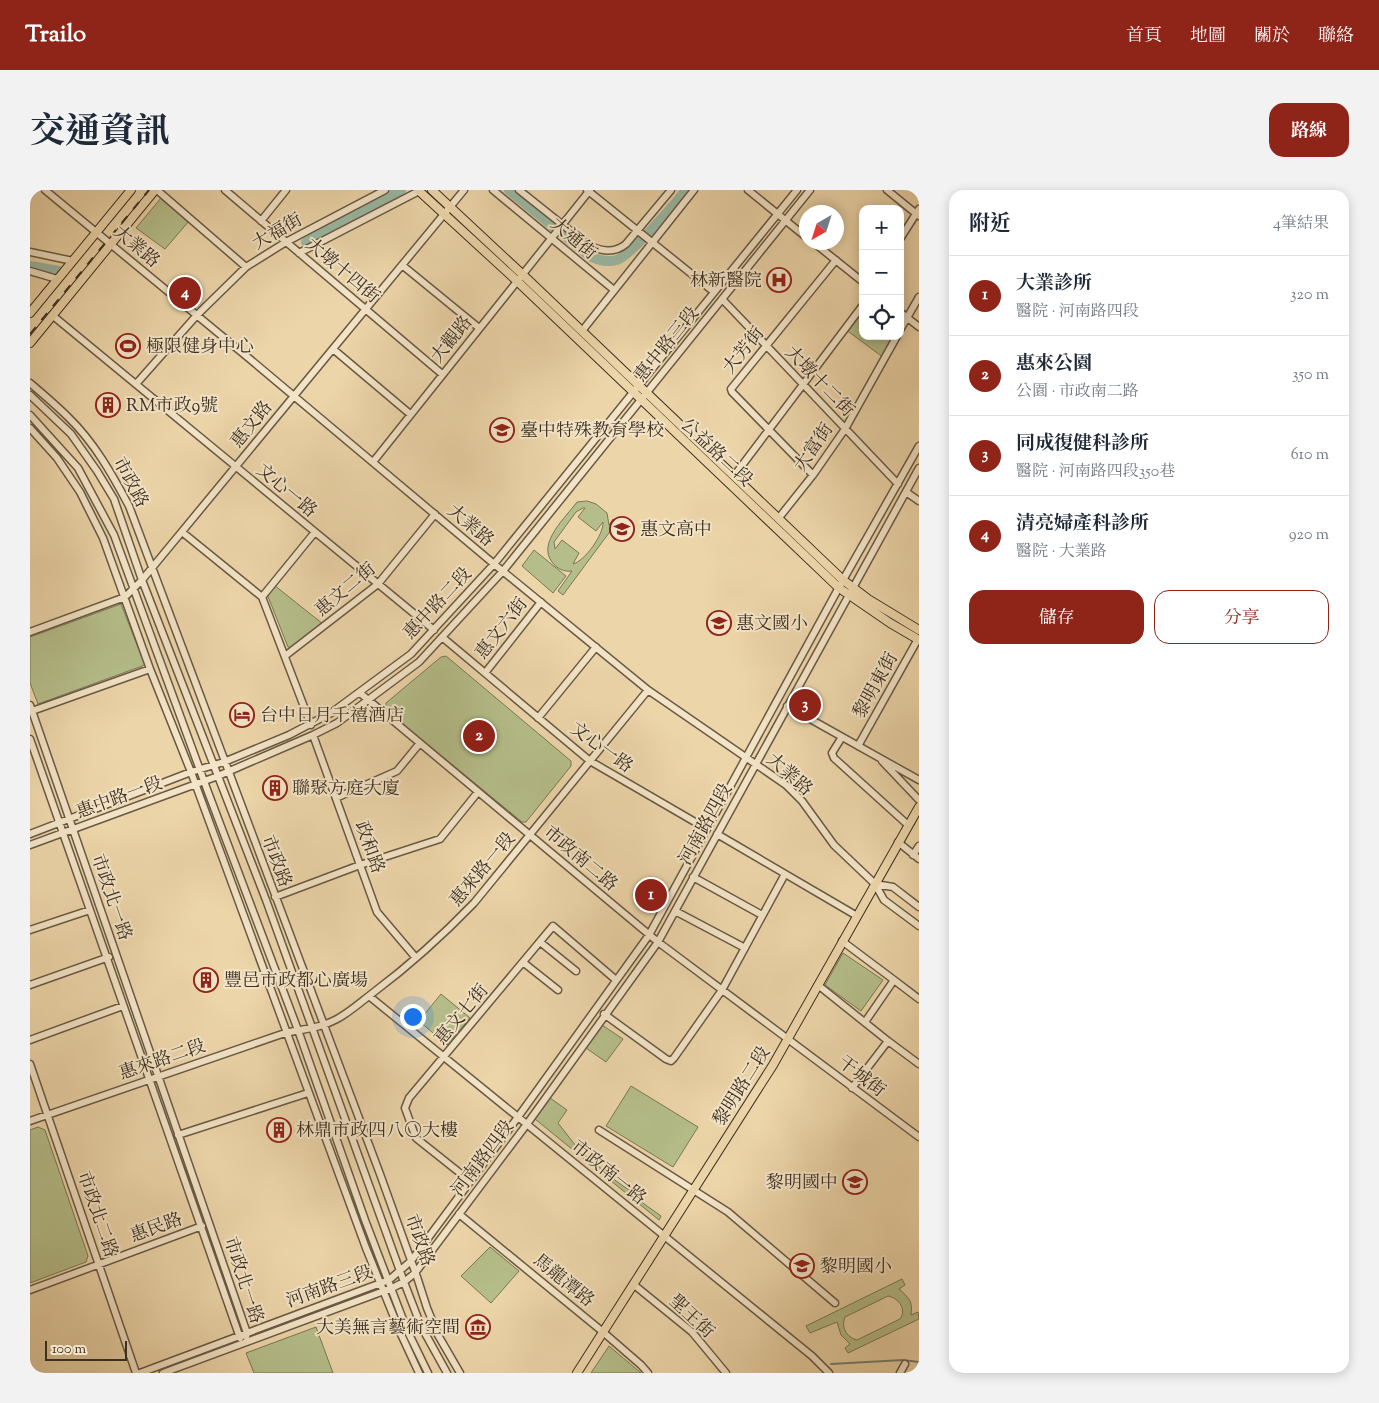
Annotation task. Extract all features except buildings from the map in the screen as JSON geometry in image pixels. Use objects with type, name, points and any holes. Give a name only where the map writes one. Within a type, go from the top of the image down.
[{"type":"main road","points":[[30,313],[131,190]]},
{"type":"main road","points":[[30,343],[156,190]]},
{"type":"main road","name":"公益路二段","points":[[432,190],[582,330],[843,580],[852,588],[919,630]]},
{"type":"main road","name":"公益路二段","points":[[419,191],[517,281],[839,588],[918,640]]},
{"type":"main road","name":"黎明路二段","points":[[577,1373],[768,1073],[919,807]]},
{"type":"street","name":"大業路","points":[[45,190],[648,690],[786,785],[802,801],[834,845],[875,884],[884,900],[919,926]]},
{"type":"street","points":[[156,190],[246,268]]},
{"type":"street","name":"大墩十四街","points":[[225,190],[442,374]]},
{"type":"street","points":[[261,221],[286,190]]},
{"type":"street","name":"大福街","points":[[136,384],[197,315],[246,268],[286,242],[385,190]]},
{"type":"street","name":"惠文路","points":[[30,632],[125,597],[142,580],[464,190]]},
{"type":"street","name":"大通街","points":[[493,190],[614,290]]},
{"type":"street","points":[[519,190],[561,226],[588,244],[603,251],[611,251],[622,247],[639,232],[671,190]]},
{"type":"street","points":[[561,226],[589,190],[714,292]]},
{"type":"street","points":[[582,330],[694,190]]},
{"type":"street","points":[[748,190],[799,231]]},
{"type":"street","name":"惠中路三段","points":[[639,385],[797,190]]},
{"type":"street","name":"惠中路三段","points":[[640,400],[810,190]]},
{"type":"street","points":[[887,190],[918,213],[904,234]]},
{"type":"street","name":"大福街","points":[[299,252],[419,191]]},
{"type":"street","name":"大觀路","points":[[373,462],[561,226]]},
{"type":"street","points":[[823,250],[859,279]]},
{"type":"street","points":[[30,252],[73,261]]},
{"type":"street","name":"大芳街","points":[[813,476],[731,389],[836,260]]},
{"type":"street","points":[[402,265],[479,328]]},
{"type":"street","points":[[30,271],[57,279]]},
{"type":"street","points":[[904,323],[919,297]]},
{"type":"street","name":"大墩十二街","points":[[722,299],[898,484]]},
{"type":"street","name":"公益路二段","points":[[734,476],[859,310]]},
{"type":"street","name":"文心一路","points":[[52,315],[434,630]]},
{"type":"street","points":[[904,315],[919,326]]},
{"type":"street","name":"大富街","points":[[778,519],[813,476],[845,429],[895,340]]},
{"type":"street","points":[[333,349],[410,414]]},
{"type":"street","name":"市政路","points":[[30,383],[69,417],[84,435],[113,476],[129,506],[151,570],[205,707],[224,762],[380,1174],[438,1335],[460,1373]]},
{"type":"street","name":"惠中路二段","points":[[201,769],[224,762],[289,736],[311,725],[331,714],[411,654],[494,564],[639,385]]},
{"type":"street","name":"市政路","points":[[30,395],[71,434],[114,499],[142,580],[266,900],[308,1028],[400,1272],[421,1326],[447,1373]]},
{"type":"street","name":"惠中路二段","points":[[218,776],[313,735],[336,723],[419,662],[503,570],[640,400]]},
{"type":"street","points":[[30,415],[78,468],[114,535],[298,1030],[365,1220],[407,1330],[428,1373]]},
{"type":"street","points":[[30,428],[56,458],[80,492],[103,538],[285,1033],[383,1292],[420,1373]]},
{"type":"street","name":"河南路四段","points":[[411,1261],[518,1117],[649,935],[843,580],[919,446]]},
{"type":"street","name":"河南路四段","points":[[392,1288],[404,1282],[415,1273],[658,942],[786,706],[919,468]]},
{"type":"street","points":[[906,492],[919,500]]},
{"type":"street","name":"惠文二街","points":[[285,656],[378,584],[435,514]]},
{"type":"street","points":[[182,532],[262,597],[311,725]]},
{"type":"street","points":[[262,597],[315,532]]},
{"type":"street","name":"惠文六街","points":[[485,673],[541,602]]},
{"type":"street","name":"文心一路","points":[[442,637],[590,761],[707,829]]},
{"type":"street","name":"黎明東街","points":[[858,746],[918,640]]},
{"type":"street","points":[[538,718],[596,647]]},
{"type":"street","points":[[31,708],[150,669]]},
{"type":"street","name":"惠來路一段","points":[[308,1028],[323,1025],[337,1019],[369,996],[445,933],[474,903],[648,690]]},
{"type":"street","name":"市政南二路","points":[[360,693],[649,935],[788,1038]]},
{"type":"street","points":[[786,706],[919,780]]},
{"type":"street","name":"市政北一路","points":[[31,708],[247,1333],[244,1343]]},
{"type":"street","name":"政和路","points":[[313,735],[377,912],[416,958]]},
{"type":"street","points":[[842,737],[832,752],[834,758],[908,825]]},
{"type":"street","name":"市政北一路","points":[[30,739],[238,1336],[244,1343]]},
{"type":"street","points":[[336,798],[398,771],[420,743]]},
{"type":"street","points":[[876,756],[919,800]]},
{"type":"street","name":"惠中路一段","points":[[30,834],[201,769]]},
{"type":"street","name":"惠中路一段","points":[[30,845],[218,776]]},
{"type":"street","points":[[275,897],[360,865],[440,839],[478,792]]},
{"type":"street","points":[[717,834],[857,916]]},
{"type":"street","points":[[898,842],[916,857],[919,846]]},
{"type":"street","points":[[604,1014],[671,1061],[722,990],[785,874]]},
{"type":"street","points":[[693,877],[762,915]]},
{"type":"street","name":"大業路","points":[[875,884],[893,886],[919,906]]},
{"type":"street","points":[[30,930],[90,910]]},
{"type":"street","points":[[675,911],[745,948]]},
{"type":"street","name":"惠文七街","points":[[470,1181],[416,1138],[405,1108],[409,1098],[524,963],[553,926],[616,980]]},
{"type":"street","points":[[540,942],[576,972]]},
{"type":"street","points":[[842,942],[919,998]]},
{"type":"street","points":[[30,985],[116,954]]},
{"type":"street","points":[[524,963],[558,990]]},
{"type":"street","points":[[865,1022],[894,980]]},
{"type":"street","points":[[818,985],[919,1064]]},
{"type":"street","name":"市政南一路","points":[[369,996],[812,1356],[829,1373]]},
{"type":"street","points":[[30,1040],[123,1006]]},
{"type":"street","name":"惠來路二段","points":[[30,1120],[285,1033],[308,1028]]},
{"type":"street","name":"干城街","points":[[788,1038],[919,1137]]},
{"type":"street","points":[[852,1088],[888,1041]]},
{"type":"street","name":"市政北二路","points":[[30,1064],[136,1373]]},
{"type":"street","points":[[178,1135],[308,1093]]},
{"type":"street","points":[[598,1130],[728,1212],[836,1303]]},
{"type":"street","name":"馬龍潭路","points":[[459,1214],[603,1332],[648,1373]]},
{"type":"street","name":"惠民路","points":[[30,1290],[209,1223]]},
{"type":"street","name":"河南路三段","points":[[140,1373],[380,1284],[400,1272],[411,1261]]},
{"type":"street","name":"聖王街","points":[[634,1284],[692,1332],[726,1373]]},
{"type":"street","name":"河南路三段","points":[[163,1373],[392,1288]]},
{"type":"street","points":[[900,1373],[905,1364]]},
{"type":"green space","points":[[161,198],[189,221],[165,249],[136,228]]},
{"type":"green space","points":[[859,310],[859,339],[845,329]]},
{"type":"green space","points":[[860,340],[895,340],[884,358]]},
{"type":"green space","points":[[587,501],[596,504],[607,513],[609,525],[613,519],[617,522],[563,595],[558,591],[572,571],[556,567],[548,555],[548,547],[555,530],[577,502]],"holes":[[[585,508],[578,517],[596,531],[603,522],[602,527],[597,540],[588,553],[573,564],[579,553],[562,540],[555,549],[554,542],[576,512]]]},
{"type":"green space","points":[[534,550],[566,576],[553,593],[522,566]]},
{"type":"green space","points":[[274,585],[323,624],[292,647],[288,647],[267,594]]},
{"type":"green space","points":[[121,604],[145,665],[38,704],[30,683],[30,637]]},
{"type":"green space","points":[[446,656],[571,761],[571,766],[526,822],[522,822],[386,710],[386,703],[441,657]]},
{"type":"green space","points":[[843,953],[883,980],[861,1011],[825,985]]},
{"type":"green space","points":[[441,994],[470,1018],[447,1045],[419,1021]]},
{"type":"green space","points":[[602,1025],[623,1039],[606,1062],[586,1048]]},
{"type":"green space","points":[[631,1086],[698,1127],[673,1167],[606,1126]]},
{"type":"green space","points":[[550,1098],[567,1110],[558,1123],[579,1150],[661,1216],[659,1220],[535,1119]]},
{"type":"green space","points":[[38,1127],[45,1130],[88,1256],[86,1262],[30,1283],[30,1130]]},
{"type":"green space","points":[[490,1247],[519,1271],[491,1303],[461,1276]]},
{"type":"green space","points":[[902,1279],[905,1285],[899,1289],[910,1300],[911,1315],[918,1312],[919,1319],[848,1353],[845,1348],[850,1344],[841,1335],[837,1322],[810,1333],[806,1326]],"holes":[[[888,1296],[901,1305],[903,1312],[900,1319],[857,1340],[847,1334],[844,1328],[845,1317]]]},
{"type":"green space","points":[[316,1327],[333,1373],[254,1373],[246,1353]]},
{"type":"green space","points":[[609,1346],[641,1373],[591,1373]]},
{"type":"waterway","points":[[306,242],[401,190]]},
{"type":"waterway","points":[[509,190],[587,254],[605,261],[617,260],[632,249],[686,190]]},
{"type":"waterway","points":[[30,266],[59,271]]},
{"type":"waterway","points":[[831,1364],[903,1360],[919,1362]]},
{"type":"railway","points":[[30,334],[149,190]]},
{"type":"place","name":"林新醫院","points":[[779,280]]},
{"type":"place","name":"清亮婦產科診所","points":[[185,293]]},
{"type":"place","name":"極限健身中心","points":[[128,346]]},
{"type":"place","name":"RM市政9號","points":[[108,405]]},
{"type":"place","name":"臺中特殊教育學校","points":[[502,430]]},
{"type":"place","name":"惠文高中","points":[[622,529]]},
{"type":"place","name":"惠文國小","points":[[719,623]]},
{"type":"place","name":"同成復健科診所","points":[[805,705]]},
{"type":"place","name":"台中日月千禧酒店","points":[[242,715]]},
{"type":"place","name":"惠來公園","points":[[479,736]]},
{"type":"place","name":"聯聚方庭大廈","points":[[275,788]]},
{"type":"place","name":"大業診所","points":[[651,895]]},
{"type":"place","name":"豐邑市政都心廣場","points":[[206,980]]},
{"type":"place","name":"林鼎市政四八〇大樓","points":[[279,1130]]},
{"type":"place","name":"黎明國中","points":[[855,1182]]},
{"type":"place","name":"黎明國小","points":[[802,1266]]},
{"type":"place","name":"大美無言藝術空間","points":[[478,1327]]}]
